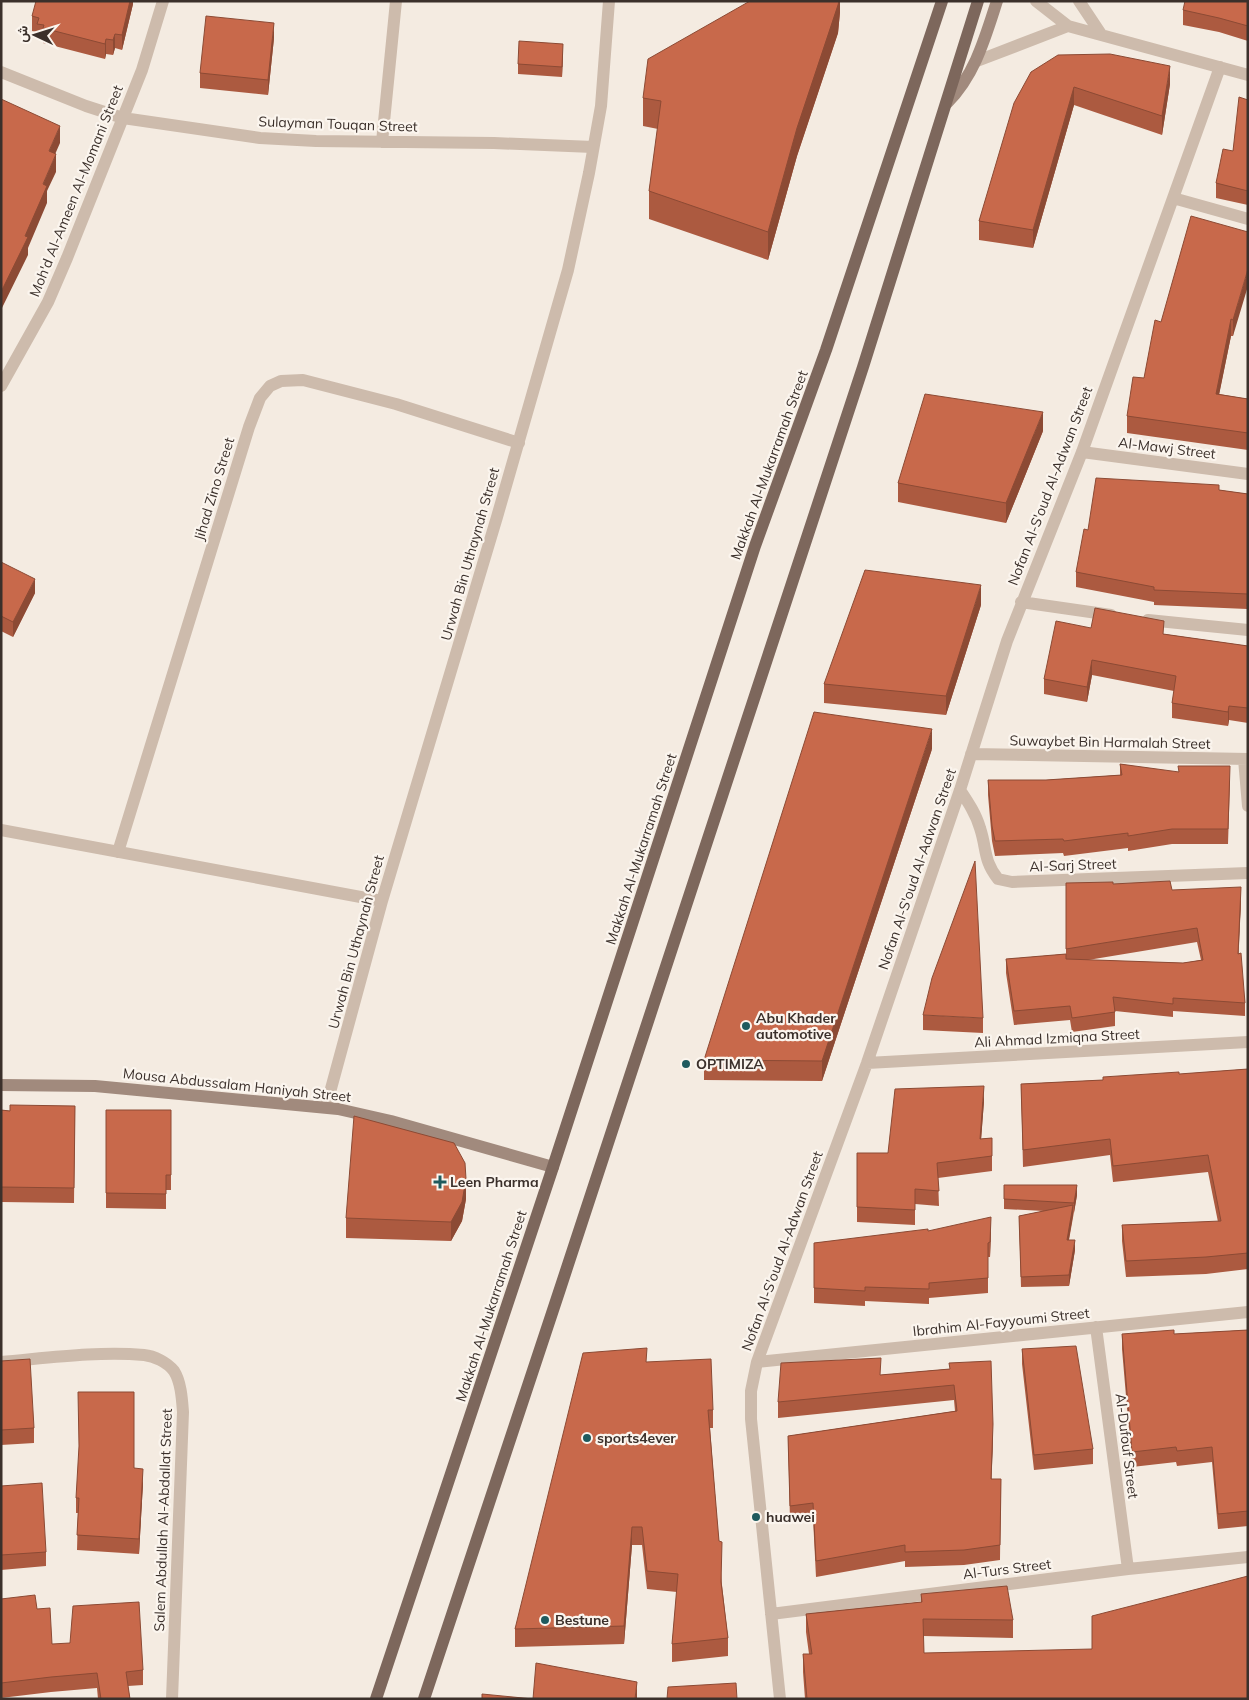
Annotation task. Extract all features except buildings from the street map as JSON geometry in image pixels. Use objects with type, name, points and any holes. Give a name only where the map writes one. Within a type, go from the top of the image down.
[{"type":"main road","points":[[424,1699],[863,367],[978,1]]},
{"type":"main road","name":"Makkah Al-Mukarramah Street","points":[[376,1699],[553,1167],[755,546],[826,350],[940,4]]},
{"type":"street","name":"Moh'd Al-Ameen Al-Momani Street","points":[[1,386],[48,302],[142,70],[163,1]]},
{"type":"street","points":[[382,142],[396,1]]},
{"type":"street","name":"Urwah Bin Uthaynah Street","points":[[326,1107],[382,901],[568,270],[594,147],[600,106],[609,1]]},
{"type":"street","points":[[947,103],[960,89],[977,61],[997,1]]},
{"type":"street","points":[[1036,1],[1068,26],[1248,75]]},
{"type":"street","points":[[1079,1],[1101,34]]},
{"type":"street","points":[[977,61],[1068,26]]},
{"type":"street","name":"Nofan Al-S'oud Al-Adwan Street","points":[[780,1699],[751,1419],[751,1391],[757,1362],[867,1063],[960,790],[1021,602],[1082,452],[1220,67]]},
{"type":"street","name":"Sulayman Touqan Street","points":[[1,72],[123,118],[260,138],[316,142],[594,147]]},
{"type":"street","points":[[1172,198],[1248,219]]},
{"type":"street","name":"Jihad Zino Street","points":[[118,852],[250,427],[260,398],[270,386],[281,381],[303,380],[396,404],[518,443]]},
{"type":"street","name":"Al-Mawj Street","points":[[1082,452],[1248,474]]},
{"type":"street","points":[[1021,602],[1128,617],[1248,630]]},
{"type":"street","name":"Suwaybet Bin Harmalah Street","points":[[971,754],[1246,759]]},
{"type":"street","points":[[1246,759],[1248,806]]},
{"type":"street","name":"Al-Sarj Street","points":[[960,790],[976,816],[981,830],[986,859],[990,869],[998,879],[1012,882],[1248,873]]},
{"type":"street","points":[[1,830],[382,901]]},
{"type":"street","name":"Ali Ahmad Izmiqna Street","points":[[867,1063],[1248,1042]]},
{"type":"street","name":"Mousa Abdussalam Haniyah Street","points":[[1,1085],[95,1086],[326,1107],[391,1121],[553,1167]]},
{"type":"street","name":"Ibrahim Al-Fayyoumi Street","points":[[757,1362],[1248,1312]]},
{"type":"street","name":"Al-Dufouf Street","points":[[1096,1327],[1128,1569]]},
{"type":"street","name":"Salem Abdullah Al-Abdallat Street","points":[[1,1362],[84,1355],[145,1355],[163,1361],[174,1371],[180,1388],[183,1412],[172,1699]]},
{"type":"street","name":"Al-Turs Street","points":[[771,1614],[1128,1569],[1248,1557]]},
{"type":"place","name":"Abu Khader automotive","points":[[746,1026]]},
{"type":"place","name":"OPTIMIZA","points":[[686,1064]]},
{"type":"place","name":"Leen Pharma","points":[[440,1182]]},
{"type":"place","name":"sports4ever","points":[[587,1438]]},
{"type":"place","name":"huawei","points":[[756,1517]]},
{"type":"place","name":"Bestune","points":[[545,1620]]}]
